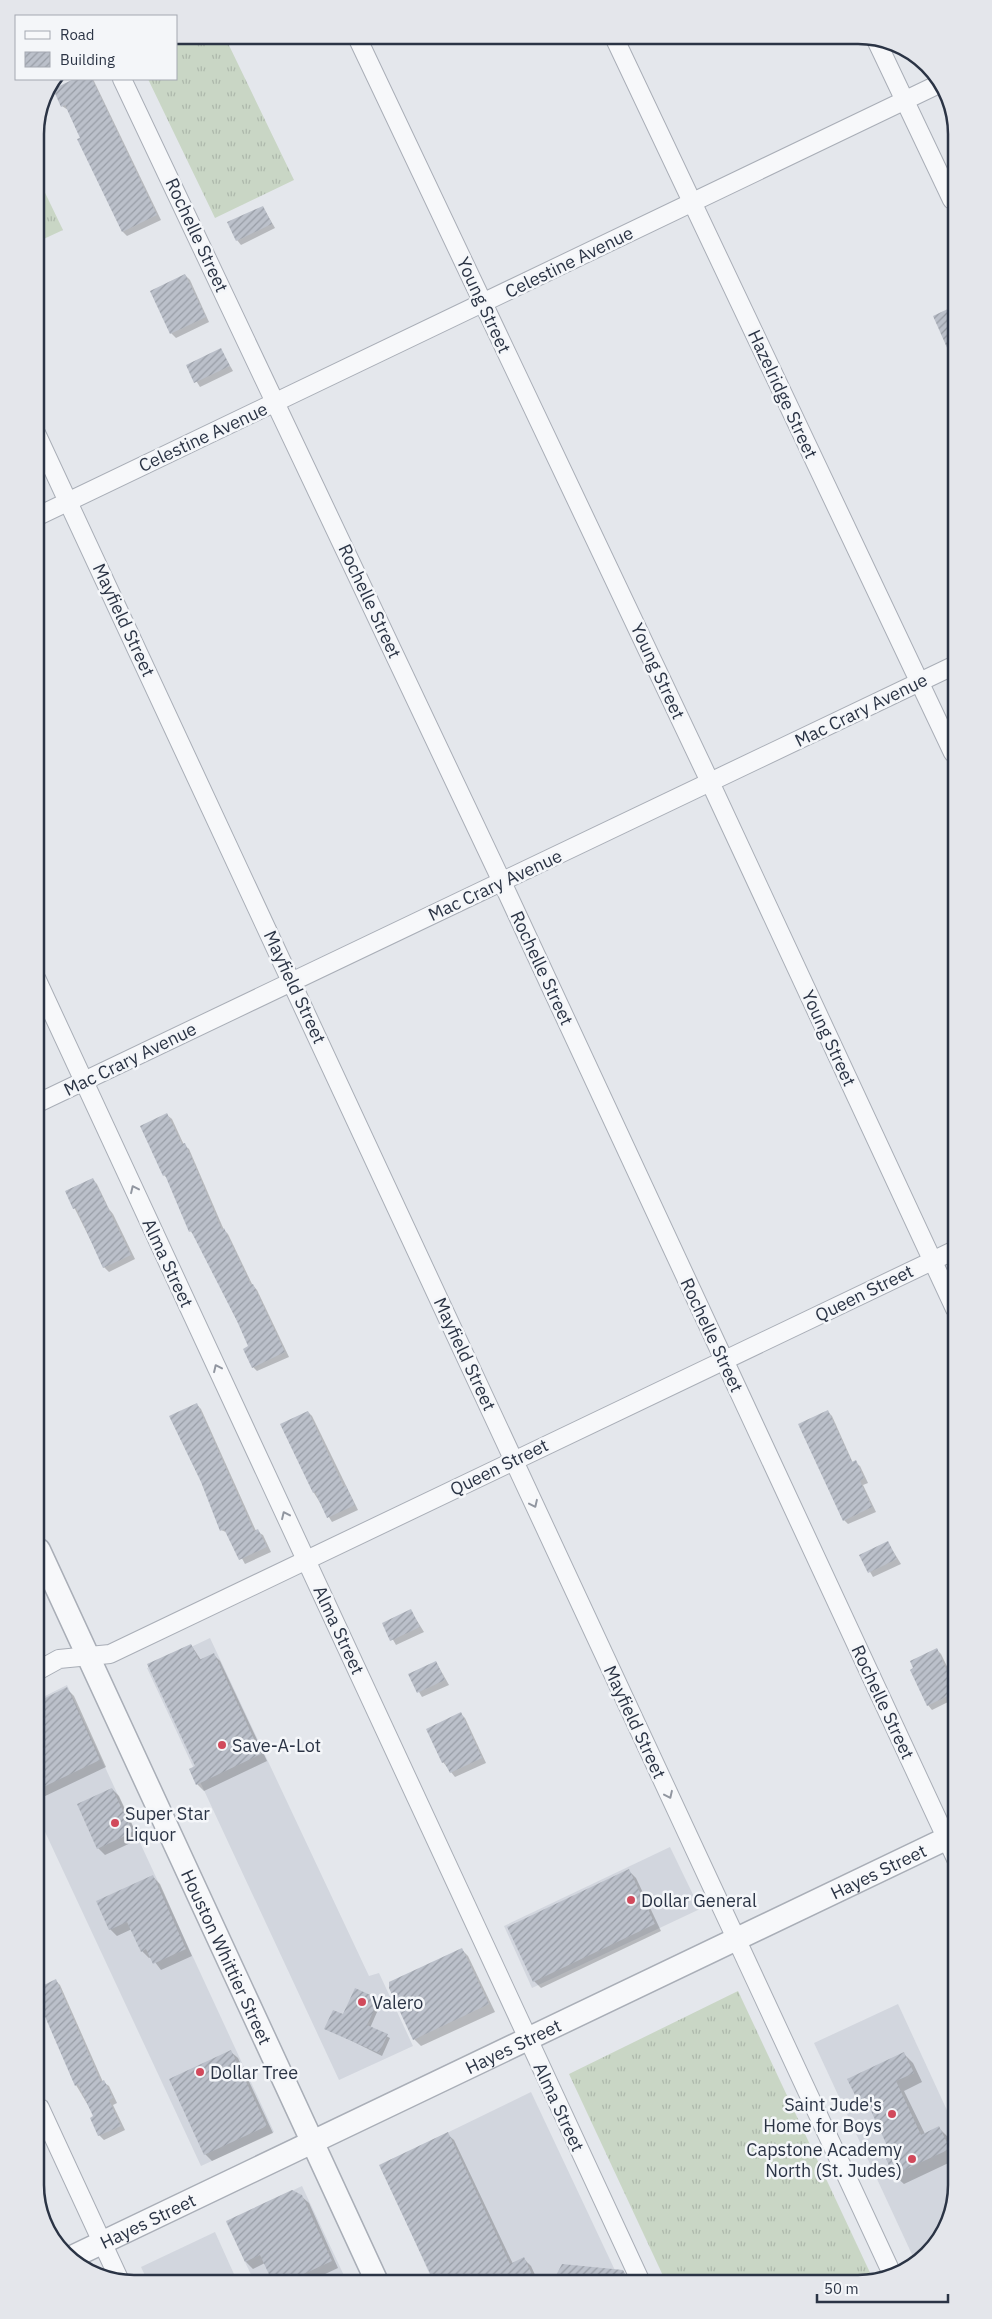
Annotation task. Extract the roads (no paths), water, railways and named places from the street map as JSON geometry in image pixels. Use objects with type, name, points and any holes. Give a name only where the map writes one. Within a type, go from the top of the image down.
[{"type":"street","name":"Young Street","points":[[360,44],[710,782],[948,1294]]},
{"type":"street","name":"Hazelridge Street","points":[[617,44],[948,740]]},
{"type":"street","points":[[879,47],[948,191]]},
{"type":"street","name":"Rochelle Street","points":[[122,80],[502,882],[724,1360],[948,1830]]},
{"type":"street","name":"Celestine Avenue","points":[[44,513],[934,86]]},
{"type":"street","name":"Mayfield Street","points":[[44,450],[293,981],[890,2269]]},
{"type":"street","name":"Mac Crary Avenue","points":[[44,1100],[948,668]]},
{"type":"street","name":"Alma Street","points":[[44,995],[638,2275]]},
{"type":"street","name":"Queen Street","points":[[44,1668],[59,1660],[87,1655],[110,1654],[948,1253]]},
{"type":"street","name":"Houston Whittier Street","points":[[44,1561],[374,2275]]},
{"type":"street","name":"Hayes Street","points":[[77,2255],[948,1837]]},
{"type":"street","points":[[44,2117],[117,2274]]},
{"type":"place","name":"Save-A-Lot","points":[[222,1745]]},
{"type":"place","name":"Super Star Liquor","points":[[115,1823]]},
{"type":"place","name":"Dollar General","points":[[631,1900]]},
{"type":"place","name":"Valero","points":[[362,2002]]},
{"type":"place","name":"Dollar Tree","points":[[200,2072]]},
{"type":"place","name":"Saint Jude's Home for Boys","points":[[892,2114]]},
{"type":"place","name":"Capstone Academy North (St. Judes)","points":[[912,2159]]}]
